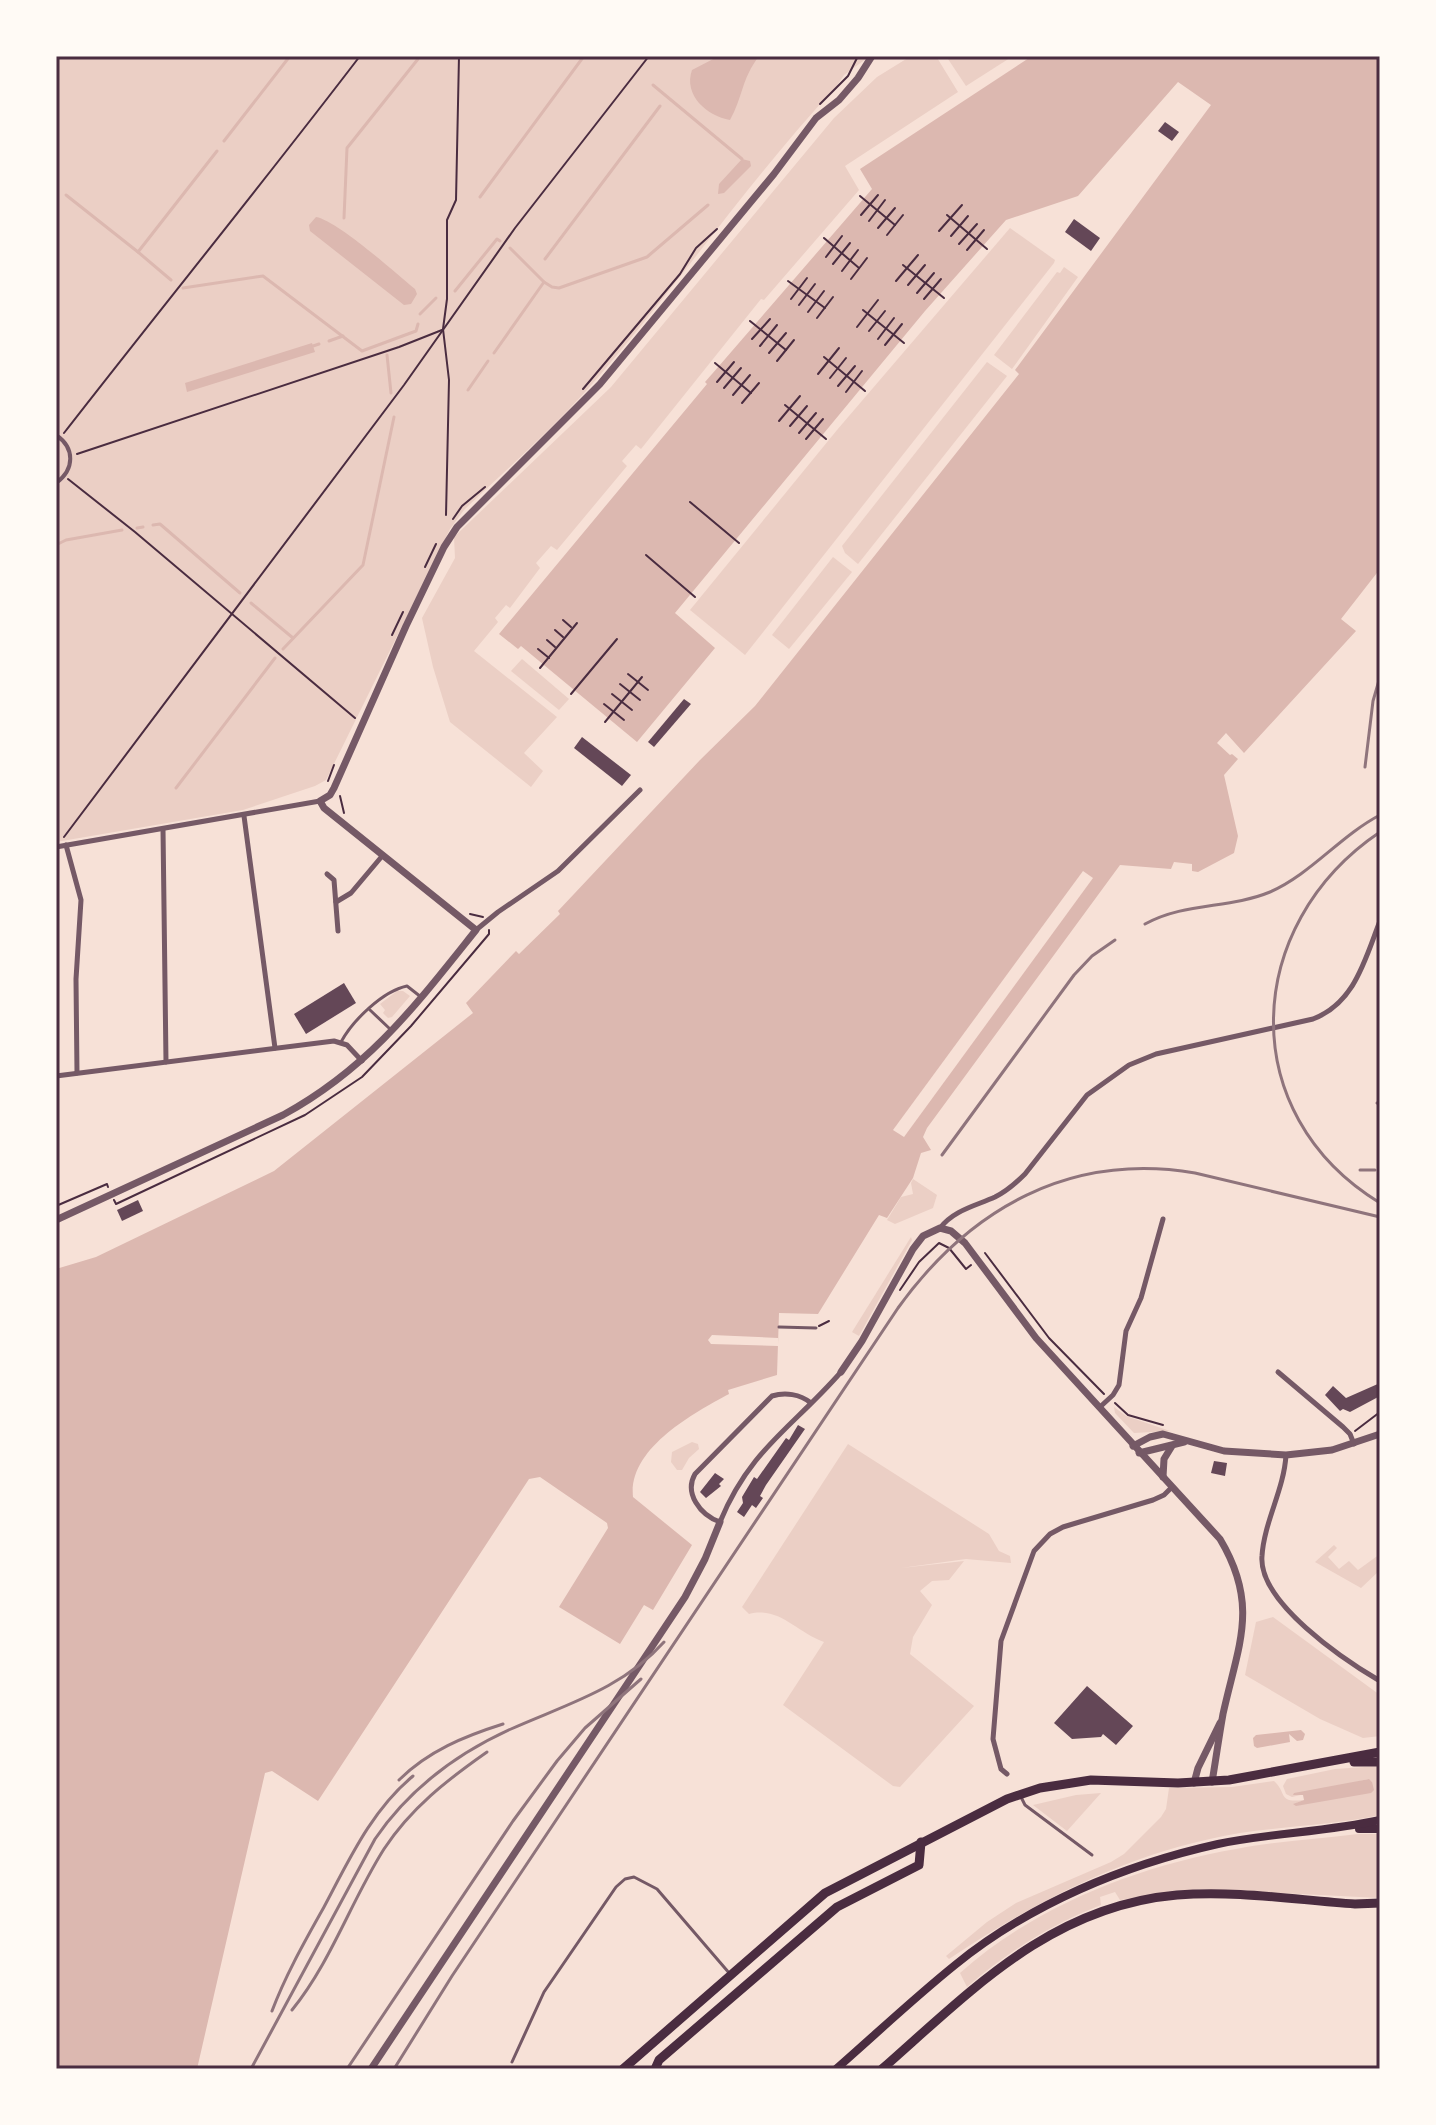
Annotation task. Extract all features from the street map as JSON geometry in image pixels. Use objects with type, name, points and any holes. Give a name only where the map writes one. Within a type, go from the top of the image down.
[{"type":"highway","points":[[622,2068],[825,1893],[1020,1794],[1091,1780],[1212,1782],[1380,1752]]},
{"type":"highway","points":[[1331,1763],[1380,1762]]},
{"type":"highway","points":[[655,2069],[659,2060],[837,1907],[919,1865],[921,1842]]},
{"type":"highway","points":[[882,2069],[1008,1961],[1059,1929],[1096,1913],[1158,1897],[1197,1894],[1380,1903]]},
{"type":"highway","points":[[1355,1904],[1380,1909]]},
{"type":"main road","points":[[836,2069],[968,1955],[1059,1899],[1117,1874],[1172,1856],[1256,1838],[1380,1820]]},
{"type":"main road","points":[[1334,1829],[1380,1829]]},
{"type":"street","points":[[56,847],[244,816],[320,801],[330,795],[332,783],[444,547],[457,527],[600,384],[774,174],[816,118],[839,100],[872,56]]},
{"type":"street","points":[[56,483],[69,467],[71,456],[58,436]]},
{"type":"street","points":[[56,1220],[283,1115],[313,1098],[362,1061],[392,1031],[476,930],[558,871],[640,790]]},
{"type":"street","points":[[320,801],[476,930]]},
{"type":"street","points":[[244,816],[275,1048]]},
{"type":"street","points":[[163,829],[166,1062]]},
{"type":"street","points":[[66,845],[81,900],[76,979],[77,1073]]},
{"type":"street","points":[[336,902],[351,893],[383,855]]},
{"type":"street","points":[[327,874],[334,880],[338,931]]},
{"type":"street","points":[[371,2069],[671,1619],[700,1569],[747,1469],[777,1434],[841,1372],[862,1341],[913,1249],[929,1232],[940,1228],[959,1211],[993,1197],[1014,1184],[1087,1095],[1129,1065],[1156,1054],[1313,1019],[1330,1011],[1345,998],[1354,983],[1380,921]]},
{"type":"street","points":[[56,1076],[334,1041],[341,1042],[362,1061]]},
{"type":"street","points":[[1100,1407],[1119,1385],[1126,1331],[1141,1298],[1163,1219]]},
{"type":"street","points":[[940,1228],[951,1231],[965,1243],[1036,1338],[1220,1539],[1229,1555],[1244,1604],[1242,1638],[1223,1717],[1212,1782]]},
{"type":"street","points":[[1278,1372],[1350,1434],[1354,1444]]},
{"type":"street","points":[[720,1522],[707,1514],[691,1493],[690,1483],[695,1474],[772,1396],[787,1394],[811,1403]]},
{"type":"street","points":[[1136,1450],[1150,1437],[1163,1434],[1184,1442],[1249,1454],[1286,1455],[1332,1450],[1380,1434]]},
{"type":"street","points":[[1136,1450],[1184,1442]]},
{"type":"street","points":[[1163,1477],[1164,1459],[1174,1445]]},
{"type":"street","points":[[1286,1455],[1284,1477],[1262,1557],[1268,1585],[1285,1606],[1321,1639],[1380,1681]]},
{"type":"street","points":[[1007,1774],[1001,1769],[993,1739],[1001,1641],[1034,1551],[1050,1534],[1063,1527],[1153,1500],[1172,1487]]},
{"type":"street","points":[[1194,1783],[1223,1717]]},
{"type":"lane","points":[[341,1042],[348,1031],[394,988],[407,986],[421,997]]},
{"type":"lane","points":[[370,1010],[392,1031]]},
{"type":"lane","points":[[779,1327],[816,1328]]},
{"type":"lane","points":[[1020,1794],[1025,1805],[1092,1855]]},
{"type":"lane","points":[[512,2062],[544,1992],[616,1887],[625,1879],[634,1877],[657,1889],[730,1974]]},
{"type":"path","points":[[58,436],[360,56]]},
{"type":"path","points":[[446,515],[449,380],[443,329],[447,299],[447,220],[456,200],[459,56]]},
{"type":"path","points":[[64,837],[232,615],[515,228],[649,56]]},
{"type":"path","points":[[861,215],[878,195]]},
{"type":"path","points":[[860,196],[895,225]]},
{"type":"path","points":[[869,221],[885,200]]},
{"type":"path","points":[[939,231],[962,205]]},
{"type":"path","points":[[878,228],[895,208]]},
{"type":"path","points":[[887,235],[903,215]]},
{"type":"path","points":[[947,215],[987,249]]},
{"type":"path","points":[[951,236],[968,216]]},
{"type":"path","points":[[959,244],[977,224]]},
{"type":"path","points":[[967,250],[984,230]]},
{"type":"path","points":[[826,257],[842,236]]},
{"type":"path","points":[[824,238],[859,268]]},
{"type":"path","points":[[833,264],[850,243]]},
{"type":"path","points":[[842,271],[858,250]]},
{"type":"path","points":[[896,281],[918,255]]},
{"type":"path","points":[[851,279],[867,258]]},
{"type":"path","points":[[903,265],[944,298]]},
{"type":"path","points":[[908,285],[925,265]]},
{"type":"path","points":[[917,293],[934,273]]},
{"type":"path","points":[[791,299],[807,278]]},
{"type":"path","points":[[924,299],[941,279]]},
{"type":"path","points":[[788,281],[825,308]]},
{"type":"path","points":[[799,305],[815,284]]},
{"type":"path","points":[[808,312],[824,291]]},
{"type":"path","points":[[817,318],[833,297]]},
{"type":"path","points":[[857,327],[878,300]]},
{"type":"path","points":[[863,310],[904,343]]},
{"type":"path","points":[[869,331],[885,311]]},
{"type":"path","points":[[878,339],[894,318]]},
{"type":"path","points":[[752,339],[770,319]]},
{"type":"path","points":[[750,321],[786,350]]},
{"type":"path","points":[[885,345],[902,324]]},
{"type":"path","points":[[760,346],[777,325]]},
{"type":"path","points":[[71,456],[399,347],[443,329]]},
{"type":"path","points":[[769,353],[786,333]]},
{"type":"path","points":[[777,361],[794,340]]},
{"type":"path","points":[[818,374],[839,348]]},
{"type":"path","points":[[824,357],[865,391]]},
{"type":"path","points":[[830,378],[846,358]]},
{"type":"path","points":[[717,382],[734,362]]},
{"type":"path","points":[[715,363],[751,393]]},
{"type":"path","points":[[838,386],[855,366]]},
{"type":"path","points":[[724,388],[741,368]]},
{"type":"path","points":[[846,392],[862,371]]},
{"type":"path","points":[[733,395],[750,375]]},
{"type":"path","points":[[742,403],[759,383]]},
{"type":"path","points":[[779,421],[800,396]]},
{"type":"path","points":[[785,405],[826,439]]},
{"type":"path","points":[[790,426],[807,406]]},
{"type":"path","points":[[799,433],[816,413]]},
{"type":"path","points":[[806,439],[823,419]]},
{"type":"path","points":[[64,476],[363,723]]},
{"type":"path","points":[[690,502],[739,543]]},
{"type":"path","points":[[646,555],[695,597]]},
{"type":"path","points":[[563,620],[573,628]]},
{"type":"path","points":[[540,668],[577,623]]},
{"type":"path","points":[[555,630],[565,638]]},
{"type":"path","points":[[571,694],[617,639]]},
{"type":"path","points":[[547,640],[557,648]]},
{"type":"path","points":[[538,649],[549,658]]},
{"type":"path","points":[[628,674],[648,690]]},
{"type":"path","points":[[605,722],[642,677]]},
{"type":"path","points":[[620,684],[640,700]]},
{"type":"path","points":[[612,694],[632,710]]},
{"type":"path","points":[[604,704],[624,720]]},
{"type":"path","points":[[332,783],[339,786],[345,815]]},
{"type":"path","points":[[471,914],[482,916]]},
{"type":"path","points":[[436,997],[489,934]]},
{"type":"path","points":[[56,1206],[107,1184]]},
{"type":"path","points":[[899,1292],[919,1262],[939,1243],[949,1248],[966,1269]]},
{"type":"path","points":[[985,1253],[1049,1338],[1128,1415],[1173,1429]]},
{"type":"path","points":[[816,1328],[829,1321]]},
{"type":"path","points":[[1350,1434],[1380,1412]]},
{"type":"shaded area","points":[[56,56],[870,56],[844,75],[771,161],[586,391],[464,510],[450,529],[326,780],[243,810],[56,842]]},
{"type":"shaded area","points":[[719,56],[759,56],[730,120],[705,109],[691,88],[692,70]]},
{"type":"shaded area","points":[[911,56],[936,56],[958,92],[845,166],[859,190],[764,300],[761,299],[641,449],[636,445],[622,461],[627,466],[557,550],[551,546],[536,563],[540,568],[510,608],[506,605],[495,618],[498,622],[474,651],[557,717],[524,753],[543,771],[531,787],[450,722],[433,667],[422,618],[455,558],[454,537],[611,387],[834,118],[877,77]]},
{"type":"shaded area","points":[[946,56],[1013,56],[966,86]]},
{"type":"shaded area","points":[[1032,56],[1380,56],[1380,569],[1341,619],[1356,631],[1244,753],[1226,733],[1217,743],[1238,759],[1224,775],[1238,836],[1234,853],[1198,872],[1192,871],[1192,864],[1174,862],[1171,869],[1120,865],[927,1128],[923,1137],[931,1150],[921,1153],[913,1178],[887,1218],[879,1215],[818,1314],[779,1313],[777,1375],[728,1390],[729,1394],[681,1423],[651,1449],[634,1480],[633,1497],[692,1545],[653,1610],[644,1605],[620,1644],[559,1607],[608,1528],[607,1523],[540,1477],[529,1479],[318,1801],[272,1771],[265,1773],[197,2069],[56,2069],[56,1269],[96,1257],[274,1171],[473,1013],[466,1003],[516,951],[519,954],[560,914],[558,911],[755,706],[1019,374],[1015,370],[1211,105],[1178,82],[1078,196],[1006,220],[925,311],[675,613],[715,648],[637,742],[521,646],[518,649],[499,634],[707,384],[705,382],[872,189],[860,169]]},
{"type":"shaded area","points":[[742,159],[750,161],[751,166],[724,193],[718,194],[719,184]]},
{"type":"shaded area","points":[[316,217],[351,237],[415,289],[417,294],[411,304],[404,305],[310,231],[309,225]]},
{"type":"shaded area","points":[[1010,228],[1055,260],[1054,263],[745,655],[690,610],[837,430]]},
{"type":"shaded area","points":[[1064,267],[1078,277],[1012,369],[994,355]]},
{"type":"shaded area","points":[[312,343],[315,352],[187,392],[185,383]]},
{"type":"shaded area","points":[[987,362],[1007,376],[858,564],[845,553],[842,546]]},
{"type":"shaded area","points":[[833,557],[852,572],[789,649],[772,635]]},
{"type":"shaded area","points":[[522,659],[569,699],[559,710],[511,671]]},
{"type":"shaded area","points":[[397,991],[410,996],[388,1018],[380,1004]]},
{"type":"shaded area","points":[[913,1179],[937,1195],[933,1208],[895,1224],[887,1220],[901,1197],[913,1194]]},
{"type":"shaded area","points":[[911,1237],[859,1336],[852,1332]]},
{"type":"shaded area","points":[[1114,1407],[1126,1416],[1170,1431],[1134,1433],[1115,1413]]},
{"type":"shaded area","points":[[692,1442],[698,1444],[699,1449],[682,1470],[677,1470],[671,1462],[672,1452]]},
{"type":"shaded area","points":[[848,1444],[989,1534],[999,1551],[1010,1556],[1011,1563],[966,1559],[901,1568],[964,1561],[949,1580],[932,1581],[920,1591],[932,1605],[913,1637],[910,1654],[974,1706],[900,1787],[893,1786],[783,1705],[824,1642],[779,1617],[760,1612],[749,1614],[742,1607]]},
{"type":"shaded area","points":[[1334,1545],[1337,1548],[1328,1557],[1339,1569],[1349,1561],[1358,1570],[1380,1554],[1380,1570],[1361,1588],[1315,1562]]},
{"type":"shaded area","points":[[1273,1617],[1380,1695],[1380,1736],[1363,1738],[1320,1719],[1245,1675],[1256,1622]]},
{"type":"shaded area","points":[[1301,1730],[1305,1734],[1303,1740],[1297,1741],[1289,1734],[1290,1742],[1254,1746],[1253,1738],[1256,1735]]},
{"type":"shaded area","points":[[1380,1766],[1380,1815],[1240,1833],[1162,1852],[1088,1880],[1017,1917],[949,1959],[946,1956],[1016,1903],[1124,1854],[1161,1817],[1166,1809],[1169,1788],[1232,1787],[1274,1781],[1286,1799],[1304,1800],[1294,1804],[1372,1782],[1368,1779],[1292,1797],[1286,1794],[1283,1786],[1287,1779],[1335,1769]]},
{"type":"shaded area","points":[[1369,1779],[1374,1790],[1371,1793],[1293,1804],[1304,1800],[1303,1795],[1294,1793]]},
{"type":"shaded area","points":[[1101,1793],[1067,1831],[1033,1805],[1076,1795]]},
{"type":"shaded area","points":[[1380,1834],[1380,1898],[1199,1889],[1120,1900],[1115,1892],[1100,1897],[1101,1905],[1031,1940],[967,1987],[960,1973],[989,1949],[1054,1909],[1125,1878],[1199,1856],[1236,1849]]},
{"type":"pier","points":[[1083,871],[1093,878],[904,1137],[893,1130]]},
{"type":"pier","points":[[712,1335],[778,1338],[778,1346],[711,1344],[708,1340]]},
{"type":"building","points":[[1165,122],[1179,132],[1172,141],[1158,131]]},
{"type":"building","points":[[1074,219],[1100,238],[1091,251],[1065,232]]},
{"type":"building","points":[[684,699],[691,704],[654,747],[648,742]]},
{"type":"building","points":[[582,737],[631,775],[622,786],[574,748]]},
{"type":"building","points":[[344,983],[356,1003],[306,1034],[294,1014]]},
{"type":"building","points":[[138,1200],[143,1211],[122,1221],[117,1210]]},
{"type":"building","points":[[1380,1383],[1380,1396],[1350,1412],[1340,1411],[1325,1395],[1333,1386],[1346,1398]]},
{"type":"building","points":[[798,1425],[805,1429],[766,1485],[760,1496],[763,1498],[756,1508],[752,1505],[744,1517],[737,1512],[743,1503],[742,1497],[754,1477],[757,1479]]},
{"type":"building","points":[[1214,1461],[1227,1463],[1225,1476],[1211,1473]]},
{"type":"building","points":[[715,1473],[724,1479],[719,1484],[721,1486],[706,1498],[700,1492]]},
{"type":"building","points":[[1087,1686],[1133,1726],[1116,1745],[1103,1734],[1101,1737],[1072,1739],[1054,1723]]},
{"type":"waterway","points":[[224,141],[290,56]]},
{"type":"waterway","points":[[480,197],[584,56]]},
{"type":"waterway","points":[[344,218],[347,148],[418,59]]},
{"type":"waterway","points":[[653,85],[742,159]]},
{"type":"waterway","points":[[545,259],[660,106]]},
{"type":"waterway","points":[[171,280],[138,252],[217,151]]},
{"type":"waterway","points":[[66,195],[138,252]]},
{"type":"waterway","points":[[544,282],[559,288],[647,257],[708,205]]},
{"type":"waterway","points":[[455,291],[497,239],[500,241]]},
{"type":"waterway","points":[[494,353],[544,282],[510,248]]},
{"type":"waterway","points":[[183,288],[263,276],[362,351],[416,331],[418,324]]},
{"type":"waterway","points":[[420,314],[436,298]]},
{"type":"waterway","points":[[329,341],[343,336]]},
{"type":"waterway","points":[[313,346],[319,344]]},
{"type":"waterway","points":[[387,355],[391,393]]},
{"type":"waterway","points":[[468,390],[488,361]]},
{"type":"waterway","points":[[283,649],[363,565],[394,417]]},
{"type":"waterway","points":[[153,525],[160,524],[240,593]]},
{"type":"waterway","points":[[137,528],[143,527]]},
{"type":"waterway","points":[[56,545],[66,540],[122,530]]},
{"type":"waterway","points":[[251,603],[293,638]]},
{"type":"waterway","points":[[176,788],[275,658]]},
{"type":"railway","points":[[1365,767],[1373,701],[1380,677]]},
{"type":"railway","points":[[1145,924],[1176,912],[1270,892],[1299,875],[1380,815]]},
{"type":"railway","points":[[1380,832],[1334,871],[1301,917],[1281,967],[1274,1019],[1279,1071],[1299,1121],[1332,1165],[1380,1203]]},
{"type":"railway","points":[[942,1155],[1074,975],[1092,956],[1115,940]]},
{"type":"railway","points":[[394,2069],[452,1976],[898,1308],[926,1273],[957,1242],[991,1216],[1027,1195],[1065,1180],[1106,1171],[1149,1169],[1195,1173],[1380,1217]]},
{"type":"railway","points":[[1360,1170],[1375,1170]]},
{"type":"railway","points":[[251,2069],[375,1839],[403,1804],[435,1775],[471,1750],[612,1684],[664,1642]]},
{"type":"railway","points":[[347,2069],[513,1821],[557,1761],[585,1728],[641,1679]]},
{"type":"railway","points":[[399,1780],[422,1761],[448,1746],[503,1724]]},
{"type":"railway","points":[[292,2010],[330,1952],[372,1869],[395,1834],[431,1796],[487,1752]]},
{"type":"railway","points":[[272,2011],[296,1958],[362,1837],[385,1805],[413,1776]]}]
